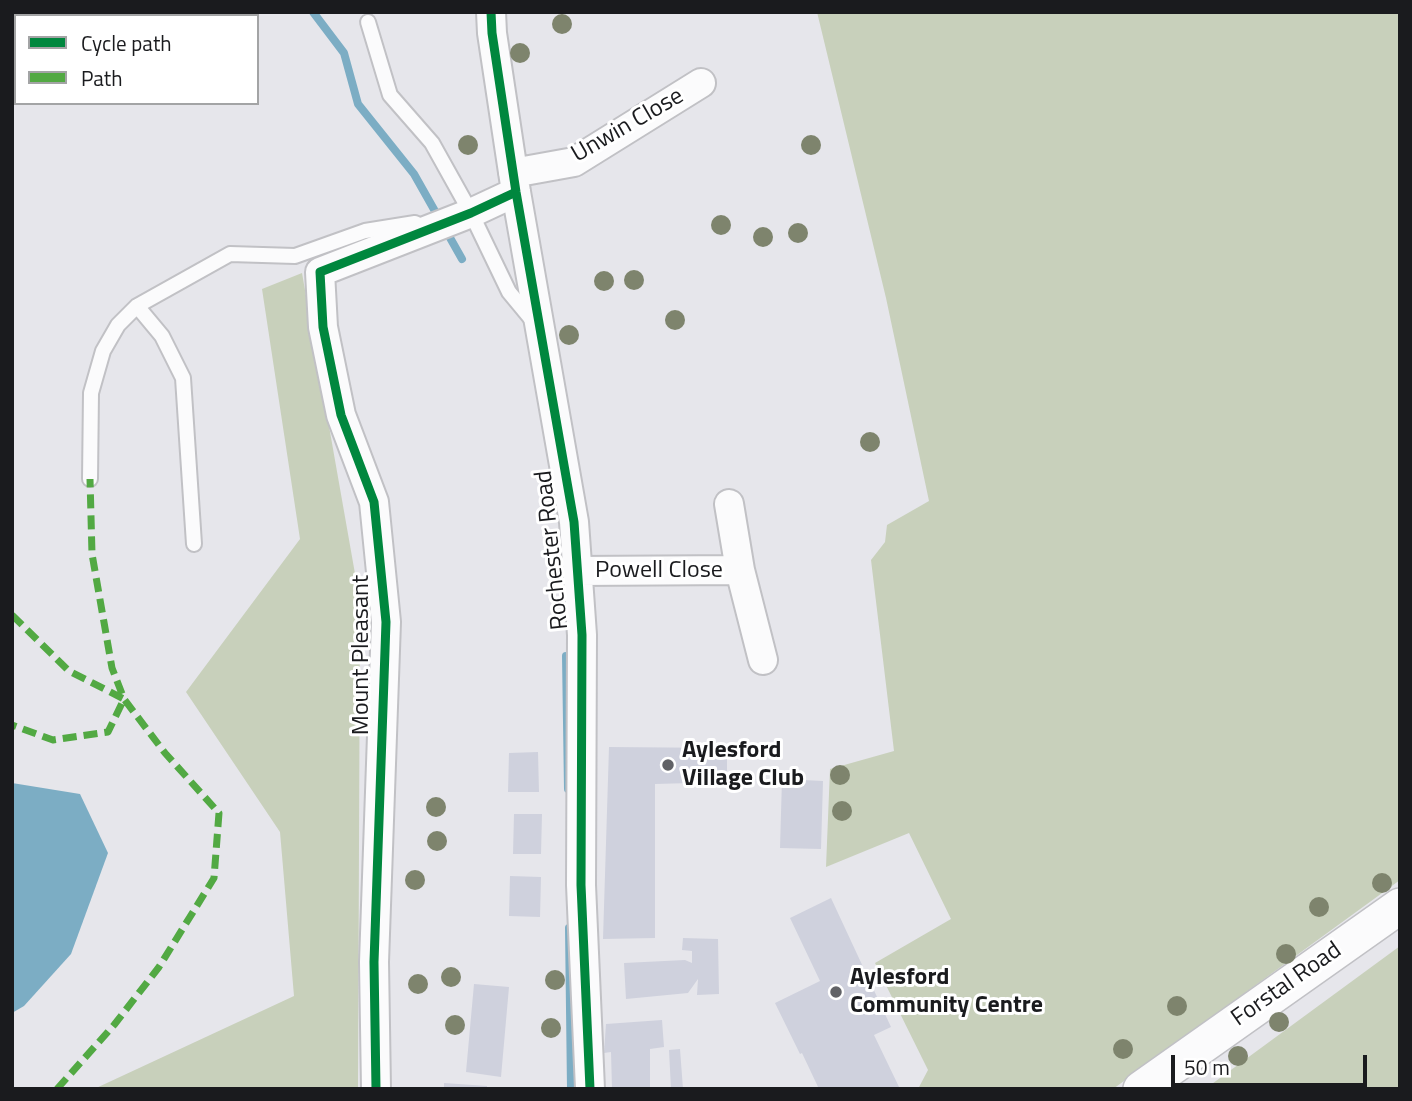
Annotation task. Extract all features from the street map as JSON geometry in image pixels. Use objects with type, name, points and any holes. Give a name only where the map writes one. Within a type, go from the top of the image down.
[{"type":"street","name":"Rochester Road","points":[[491,12],[515,182],[574,522],[582,635],[581,885],[590,1089]]},
{"type":"street","name":"Unwin Close","points":[[515,182],[574,162],[701,83]]},
{"type":"street","name":"Mount Pleasant","points":[[376,1089],[374,962],[386,622],[374,502],[341,415],[323,327],[320,272],[445,222],[515,182]]},
{"type":"street","name":"Powell Close","points":[[729,504],[740,570],[763,660]]},
{"type":"street","name":"Powell Close","points":[[578,571],[740,570]]},
{"type":"street","name":"Forstal Road","points":[[1141,1089],[1400,906]]},
{"type":"lane","points":[[368,22],[390,95],[432,143],[445,222],[541,330]]},
{"type":"lane","points":[[90,479],[91,393],[103,351],[118,324],[136,306],[230,254],[295,256],[365,231],[415,223],[445,222]]},
{"type":"lane","points":[[136,306],[162,336],[183,378],[194,544]]},
{"type":"green space","points":[[817,12],[1400,12],[1400,880],[1113,1089],[918,1089],[928,1070],[875,963],[951,919],[909,833],[826,867],[830,769],[894,751],[871,560],[885,542],[887,525],[929,501],[886,298]]},
{"type":"green space","points":[[302,273],[360,602],[358,1089],[94,1089],[294,996],[280,832],[186,692],[300,539],[262,289]]},
{"type":"green space","points":[[1400,946],[1400,1089],[1205,1089]]},
{"type":"water","points":[[12,783],[80,794],[108,853],[71,954],[24,1006],[12,1013]]},
{"type":"building","points":[[609,747],[727,748],[727,782],[655,784],[655,938],[603,939]]},
{"type":"building","points":[[538,752],[539,792],[508,792],[509,753]]},
{"type":"building","points":[[782,779],[823,781],[821,849],[780,848]]},
{"type":"building","points":[[514,814],[542,814],[541,854],[513,854]]},
{"type":"building","points":[[510,876],[541,877],[540,917],[509,916]]},
{"type":"building","name":"Aylesford Community Centre","points":[[831,898],[891,1027],[874,1035],[900,1089],[819,1089],[775,1003],[820,981],[790,918]]},
{"type":"building","points":[[683,938],[718,939],[719,994],[697,995],[698,979],[688,993],[626,999],[624,963],[685,960],[692,963],[692,951],[682,950]]},
{"type":"building","points":[[474,984],[509,987],[501,1077],[466,1072]]},
{"type":"building","points":[[662,1020],[664,1047],[650,1049],[650,1089],[612,1089],[611,1052],[604,1053],[606,1024]]},
{"type":"building","points":[[680,1049],[683,1089],[671,1089],[669,1050]]},
{"type":"building","points":[[444,1083],[487,1086],[487,1089],[444,1089]]},
{"type":"waterway","points":[[313,12],[344,53],[358,104],[414,174],[462,259]]},
{"type":"waterway","points":[[566,656],[568,789]]},
{"type":"waterway","points":[[569,928],[571,1089]]},
{"type":"marked path","points":[[57,1089],[114,1025],[159,967],[214,878],[219,813],[165,753],[124,699],[112,668],[92,554],[90,479]]},
{"type":"marked path","points":[[12,615],[69,671],[124,699],[108,732],[53,740],[12,725]]},
{"type":"cycle path","points":[[491,12],[516,192],[574,522],[582,635],[581,885],[590,1089]]},
{"type":"cycle path","points":[[376,1089],[374,962],[386,622],[374,502],[341,415],[323,327],[320,272],[471,213],[516,192]]},
{"type":"place","name":"Aylesford Village Club","points":[[668,765]]},
{"type":"place","name":"Aylesford Community Centre","points":[[836,992]]}]
